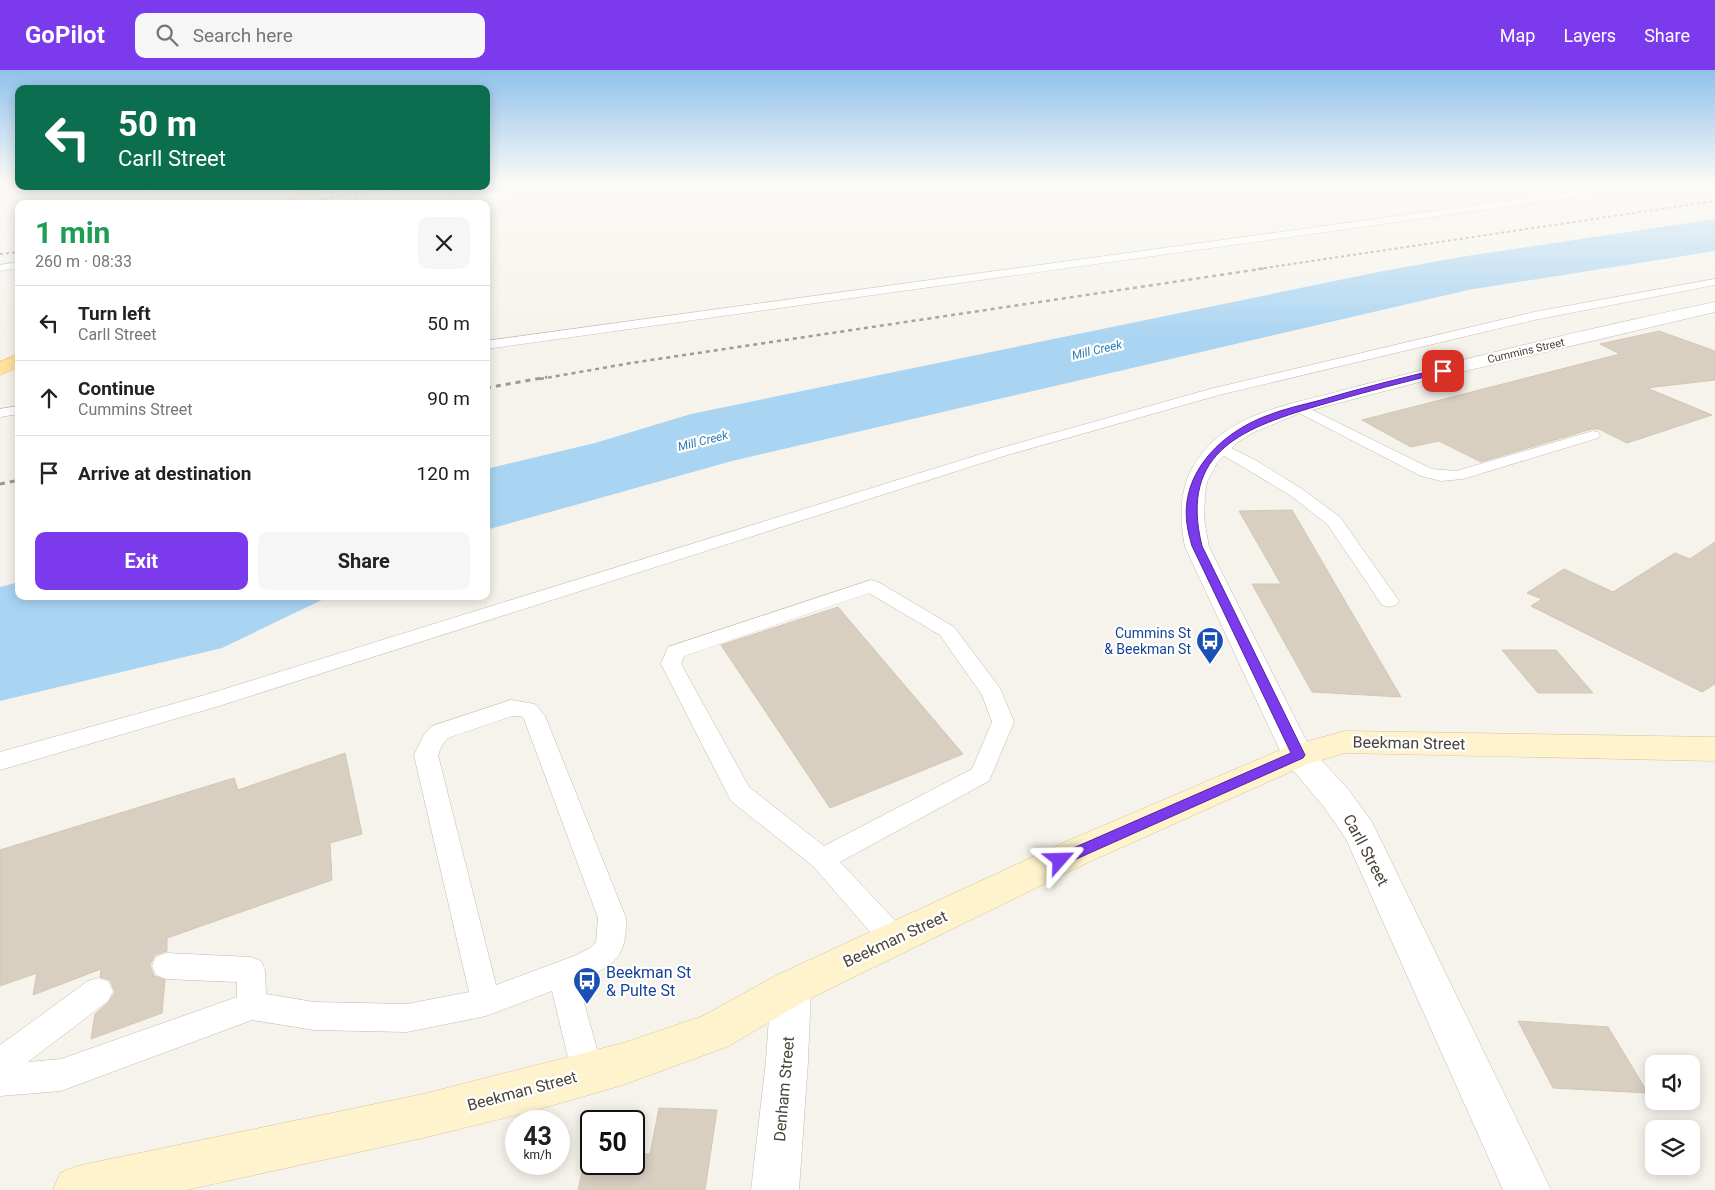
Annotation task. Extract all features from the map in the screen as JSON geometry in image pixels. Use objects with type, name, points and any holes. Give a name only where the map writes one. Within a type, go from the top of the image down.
[{"type":"main road","points":[[0,370],[15,361]]},
{"type":"main road","name":"Beekman Street","points":[[77,1190],[423,1116],[533,1090],[623,1064],[714,1032],[791,988],[1077,852],[1298,755],[1345,742],[1715,748]]},
{"type":"street","name":"Cummins Street","points":[[1194,490],[1206,462],[1219,447],[1241,431],[1268,418],[1396,382],[1712,310]]},
{"type":"street","name":"Carll Street","points":[[1194,490],[1191,503],[1192,524],[1197,546],[1298,755],[1336,798],[1360,832],[1528,1190]]},
{"type":"street","name":"Denham Street","points":[[775,1190],[787,1061],[791,988]]},
{"type":"lane","points":[[490,344],[1286,234]]},
{"type":"lane","points":[[0,268],[15,266]]},
{"type":"lane","points":[[0,762],[221,698],[998,453],[1187,400],[1534,316],[1715,282]]},
{"type":"lane","points":[[1300,408],[1426,473],[1441,476],[1457,476],[1593,435]]},
{"type":"lane","points":[[0,413],[15,411]]},
{"type":"lane","points":[[1219,447],[1296,492],[1334,521],[1389,601]]},
{"type":"lane","points":[[822,859],[981,775],[1003,722],[992,693],[947,631],[871,586],[676,652],[671,664],[740,794],[822,859],[894,939]]},
{"type":"lane","points":[[0,1080],[61,1075],[252,1006],[314,1016],[406,1018],[486,1002],[562,974],[602,956],[614,937],[612,918],[534,716],[527,709],[511,708],[440,732],[432,741],[426,755],[486,1002]]},
{"type":"lane","points":[[166,966],[251,970],[252,1006]]},
{"type":"lane","points":[[562,974],[588,1074]]},
{"type":"lane","points":[[0,1064],[98,991]]},
{"type":"water","name":"Mill Creek","points":[[1613,234],[1715,234],[1715,251],[1468,290],[732,461],[490,529],[490,468],[595,443],[691,414],[1383,271],[1467,256]]},
{"type":"water","points":[[15,583],[15,600],[322,600],[222,648],[0,701],[0,587]]},
{"type":"building","points":[[1659,331],[1715,351],[1715,380],[1647,388],[1712,415],[1627,443],[1599,429],[1592,429],[1481,462],[1439,441],[1411,447],[1362,420],[1620,354],[1600,344]]},
{"type":"building","points":[[1292,510],[1401,697],[1312,692],[1252,584],[1281,584],[1239,511]]},
{"type":"building","points":[[1715,542],[1715,684],[1702,692],[1531,606],[1542,599],[1527,593],[1564,569],[1613,592],[1675,553],[1690,559]]},
{"type":"building","points":[[838,607],[963,754],[830,808],[721,645]]},
{"type":"building","points":[[1502,650],[1556,650],[1593,693],[1538,693]]},
{"type":"building","points":[[345,753],[362,834],[330,843],[332,880],[167,938],[167,951],[155,955],[150,965],[154,976],[165,980],[162,1013],[91,1039],[95,1014],[109,1002],[115,992],[110,980],[100,977],[101,969],[33,995],[37,973],[0,986],[0,850],[234,778],[238,790]]},
{"type":"building","points":[[1518,1021],[1608,1027],[1645,1088],[1645,1093],[1553,1088]]},
{"type":"building","points":[[659,1108],[717,1110],[705,1190],[578,1190],[581,1175],[645,1175],[645,1154],[650,1154]]},
{"type":"railway","points":[[1258,269],[1491,234]]},
{"type":"railway","points":[[0,254],[15,252]]},
{"type":"railway","points":[[540,379],[631,363],[1267,268]]},
{"type":"railway","points":[[490,387],[547,377]]},
{"type":"railway","points":[[0,484],[15,481]]},
{"type":"place","name":"Cummins St & Beekman St","points":[[1210,665]]},
{"type":"place","name":"Beekman St & Pulte St","points":[[587,1005]]},
{"type":"route","points":[[1060,860],[1298,755],[1197,546],[1192,524],[1191,503],[1195,484],[1206,462],[1219,447],[1241,431],[1268,418],[1369,388],[1443,371]]}]
